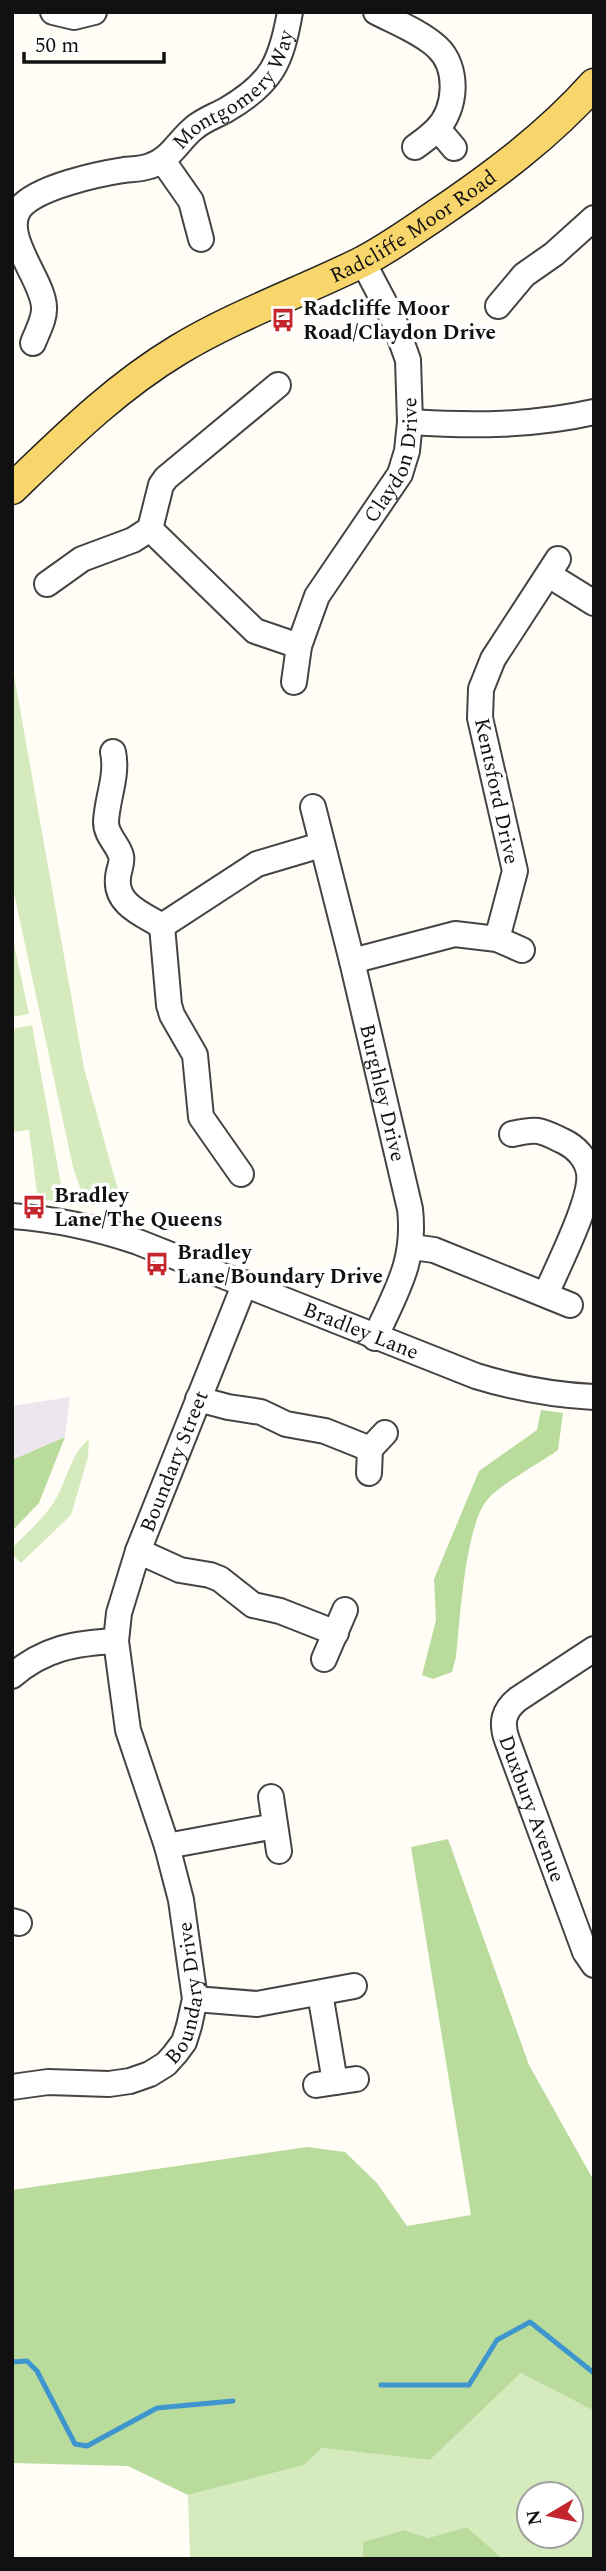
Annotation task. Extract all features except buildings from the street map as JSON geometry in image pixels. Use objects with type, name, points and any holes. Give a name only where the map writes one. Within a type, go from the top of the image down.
[{"type":"main road","name":"Radcliffe Moor Road","points":[[12,489],[97,408],[149,368],[210,334],[363,262],[477,187],[547,131],[594,84]]},
{"type":"street","points":[[53,12],[74,17],[94,12]]},
{"type":"street","name":"Montgomery Way","points":[[33,343],[52,310],[18,246],[15,208],[56,187],[122,170],[149,167],[163,161],[193,129],[237,104],[263,82],[281,55],[290,12]]},
{"type":"street","points":[[376,12],[434,44],[449,62],[452,82],[446,113],[438,129],[415,147]]},
{"type":"street","points":[[438,129],[454,148]]},
{"type":"street","name":"Montgomery Way","points":[[163,161],[203,205],[201,239]]},
{"type":"street","points":[[498,306],[513,278],[524,275],[554,254],[594,218]]},
{"type":"street","name":"Claydon Drive","points":[[294,682],[299,646],[317,596],[400,474],[407,451],[410,378],[403,343],[363,262]]},
{"type":"street","points":[[47,584],[74,556],[133,540],[150,530],[161,485],[166,478],[251,395],[278,385]]},
{"type":"street","points":[[410,422],[507,425],[556,421],[594,412]]},
{"type":"street","points":[[150,530],[255,631],[299,646]]},
{"type":"street","name":"Kentsford Drive","points":[[497,939],[515,871],[480,718],[481,689],[493,659],[553,567],[594,603]]},
{"type":"street","points":[[113,752],[116,767],[106,821],[121,855],[118,888],[121,898],[128,905],[162,926]]},
{"type":"street","name":"Burghley Drive","points":[[313,807],[406,1186],[412,1229],[412,1247],[402,1279],[374,1338]]},
{"type":"street","points":[[162,926],[257,864],[321,845]]},
{"type":"street","points":[[162,926],[169,1005],[195,1055],[201,1117],[227,1142],[241,1174]]},
{"type":"street","points":[[352,961],[455,934],[497,939],[522,950]]},
{"type":"street","points":[[512,1133],[535,1129],[568,1143],[583,1155],[590,1174],[586,1198],[546,1294]]},
{"type":"street","name":"Bradley Lane","points":[[12,1216],[68,1223],[108,1232],[245,1283],[374,1338],[475,1376],[523,1390],[594,1396]]},
{"type":"street","points":[[412,1247],[434,1250],[570,1305]]},
{"type":"street","name":"Boundary Street","points":[[116,1641],[120,1613],[138,1552],[245,1283]]},
{"type":"street","points":[[198,1399],[261,1412],[286,1424],[325,1431],[375,1452]]},
{"type":"street","points":[[138,1552],[180,1570],[220,1579],[253,1605],[280,1611],[335,1633]]},
{"type":"street","points":[[324,1659],[345,1610]]},
{"type":"street","points":[[12,1675],[41,1654],[62,1646],[116,1641]]},
{"type":"street","name":"Boundary Drive","points":[[12,2087],[48,2082],[109,2084],[150,2074],[166,2064],[184,2042],[195,1999],[181,1900],[167,1846],[128,1730],[116,1641]]},
{"type":"street","name":"Duxbury Avenue","points":[[594,1649],[512,1704],[504,1715],[503,1723],[585,1952],[594,1965]]},
{"type":"street","points":[[271,1797],[279,1851]]},
{"type":"street","points":[[167,1846],[275,1826]]},
{"type":"street","points":[[195,1999],[257,2004],[354,1986]]},
{"type":"street","points":[[320,1993],[336,2082]]},
{"type":"shaded area","points":[[70,1397],[65,1437],[12,1460],[12,1406]]},
{"type":"green space","points":[[12,664],[84,1068],[123,1208],[83,1196],[73,1167],[12,884]]},
{"type":"green space","points":[[12,935],[29,1014],[12,1017]]},
{"type":"green space","points":[[32,1025],[64,1201],[38,1200],[29,1130],[12,1132],[12,1029]]},
{"type":"green space","points":[[541,1410],[563,1413],[558,1450],[502,1487],[488,1499],[480,1511],[469,1550],[452,1672],[433,1679],[422,1675],[436,1620],[434,1579],[479,1471],[537,1430]]},
{"type":"green space","points":[[65,1437],[39,1503],[12,1531],[12,1460]]},
{"type":"green space","points":[[89,1439],[88,1457],[71,1515],[21,1563],[12,1554],[12,1548],[50,1508],[77,1452]]},
{"type":"green space","points":[[448,1839],[529,2065],[594,2181],[594,2411],[521,2373],[430,2460],[322,2448],[304,2465],[188,2495],[128,2466],[12,2463],[12,2190],[307,2147],[345,2152],[377,2183],[407,2226],[471,2215],[411,1847]]},
{"type":"green space","points":[[521,2373],[594,2411],[594,2559],[503,2559],[467,2527],[428,2538],[404,2530],[363,2542],[363,2559],[190,2559],[188,2495],[304,2465],[322,2448],[430,2460]]},
{"type":"green space","points":[[467,2527],[503,2559],[363,2559],[363,2542],[404,2530],[428,2538]]},
{"type":"waterway","points":[[381,2385],[469,2385],[497,2340],[530,2322],[594,2373]]},
{"type":"waterway","points":[[12,2362],[27,2361],[37,2371],[75,2444],[87,2446],[157,2408],[233,2401]]},
{"type":"place","name":"Radcliffe Moor Road/Claydon Drive","points":[[283,320]]},
{"type":"place","name":"Bradley Lane/The Queens","points":[[34,1207]]},
{"type":"place","name":"Bradley Lane/Boundary Drive","points":[[157,1264]]}]
